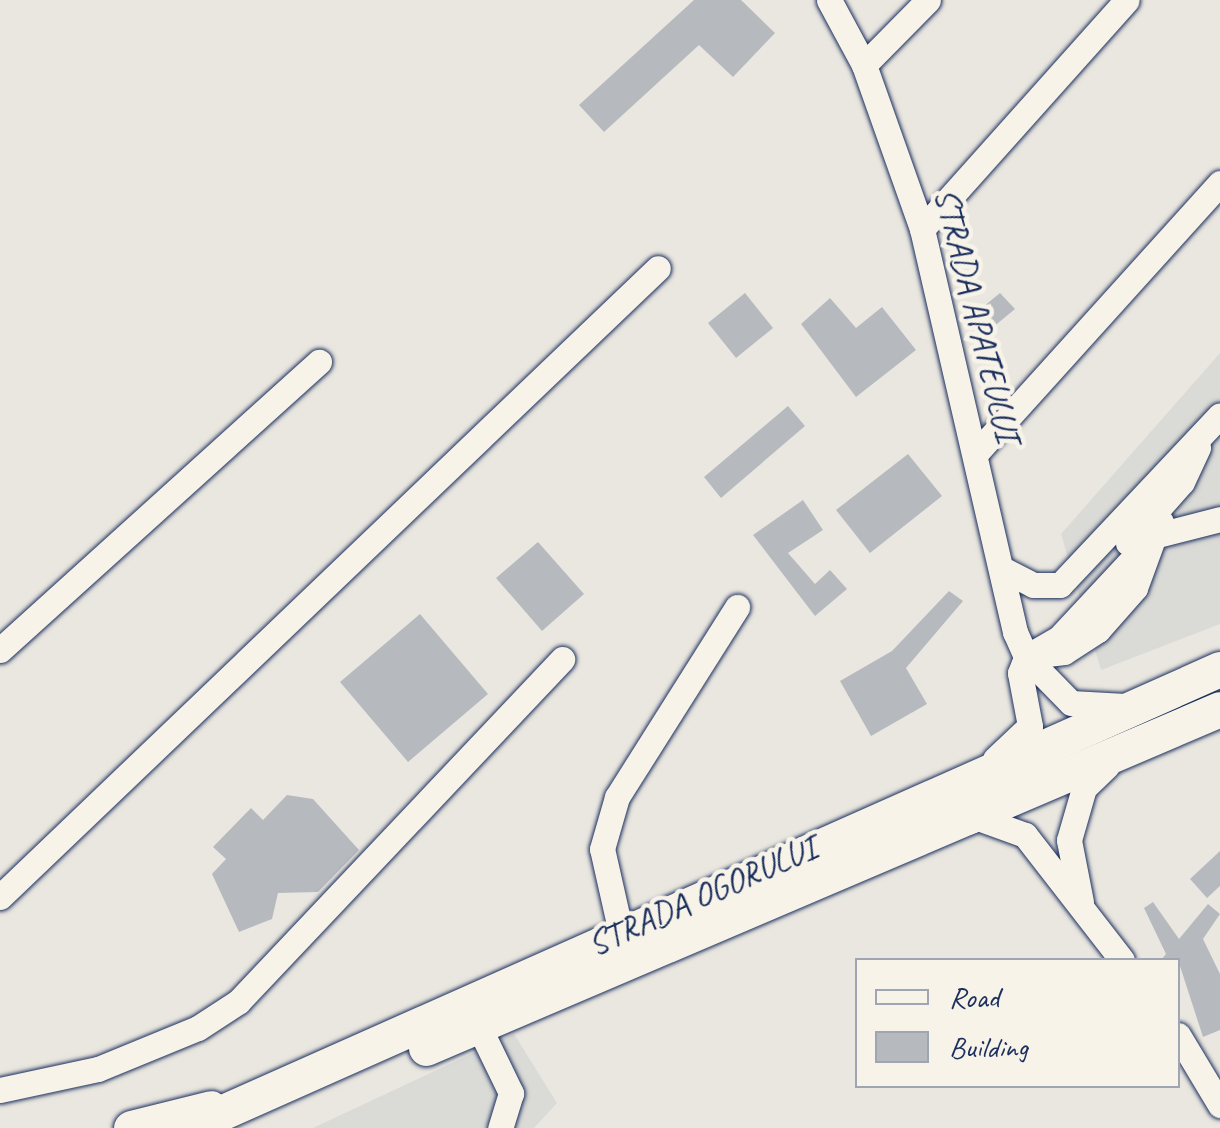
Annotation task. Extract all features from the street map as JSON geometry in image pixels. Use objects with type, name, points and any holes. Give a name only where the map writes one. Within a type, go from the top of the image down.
[{"type":"highway","name":"STRADA OGORULUI","points":[[256,1116],[621,933],[1125,706],[1220,669]]},
{"type":"highway","name":"STRADA OGORULUI","points":[[187,1128],[256,1116],[1212,712]]},
{"type":"highway","points":[[130,1128],[256,1116]]},
{"type":"street","name":"STRADA APATEULUI","points":[[829,0],[864,64],[922,229],[1023,650],[1020,673],[1030,726],[970,775]]},
{"type":"street","points":[[864,64],[928,0]]},
{"type":"street","points":[[922,229],[1127,0]]},
{"type":"street","points":[[976,452],[1220,182]]},
{"type":"street","points":[[0,896],[658,268]]},
{"type":"street","points":[[0,650],[319,362]]},
{"type":"street","points":[[1023,650],[1144,536],[1215,426]]},
{"type":"street","points":[[1002,569],[1033,585],[1060,585],[1140,495],[1215,426]]},
{"type":"street","points":[[1023,650],[1064,652],[1098,630],[1135,588],[1144,536],[1140,495]]},
{"type":"street","points":[[1144,536],[1216,524]]},
{"type":"street","points":[[621,933],[602,848],[618,797],[737,607]]},
{"type":"street","points":[[1023,650],[1071,703],[1125,706]]},
{"type":"street","points":[[0,1090],[98,1069],[198,1028],[238,1002],[562,660]]},
{"type":"street","points":[[1082,907],[1069,840],[1092,774],[1212,712]]},
{"type":"street","points":[[781,894],[978,818],[1025,836],[1120,958]]},
{"type":"street","points":[[478,1025],[511,1093],[500,1128]]},
{"type":"street","points":[[1180,1038],[1220,1105]]},
{"type":"shaded area","points":[[1220,353],[1220,624],[1101,670],[1061,534]]},
{"type":"shaded area","points":[[514,1034],[557,1103],[534,1128],[313,1128]]},
{"type":"building","points":[[694,0],[741,0],[775,33],[733,77],[699,45],[604,132],[579,105]]},
{"type":"building","points":[[745,293],[773,328],[736,358],[708,323]]},
{"type":"building","points":[[1000,293],[1015,309],[986,333],[972,316]]},
{"type":"building","points":[[830,298],[856,328],[882,307],[916,350],[856,397],[801,324]]},
{"type":"building","points":[[788,406],[805,426],[721,498],[704,477]]},
{"type":"building","points":[[908,454],[942,496],[870,553],[836,510]]},
{"type":"building","points":[[803,500],[823,530],[788,553],[815,584],[830,570],[847,589],[815,616],[753,535]]},
{"type":"building","points":[[538,542],[584,594],[542,631],[496,578]]},
{"type":"building","points":[[949,591],[963,601],[906,668],[927,704],[871,736],[840,681],[892,651]]},
{"type":"building","points":[[420,614],[488,694],[408,762],[340,682]]},
{"type":"building","points":[[287,795],[313,799],[359,850],[318,892],[278,893],[272,919],[239,932],[212,874],[226,859],[213,847],[251,808],[263,820]]},
{"type":"building","points":[[1220,851],[1220,886],[1207,898],[1190,879]]},
{"type":"building","points":[[1153,902],[1179,939],[1208,904],[1220,914],[1203,939],[1220,974],[1220,1030],[1203,1037],[1180,958],[1163,958],[1166,954],[1144,908]]}]
